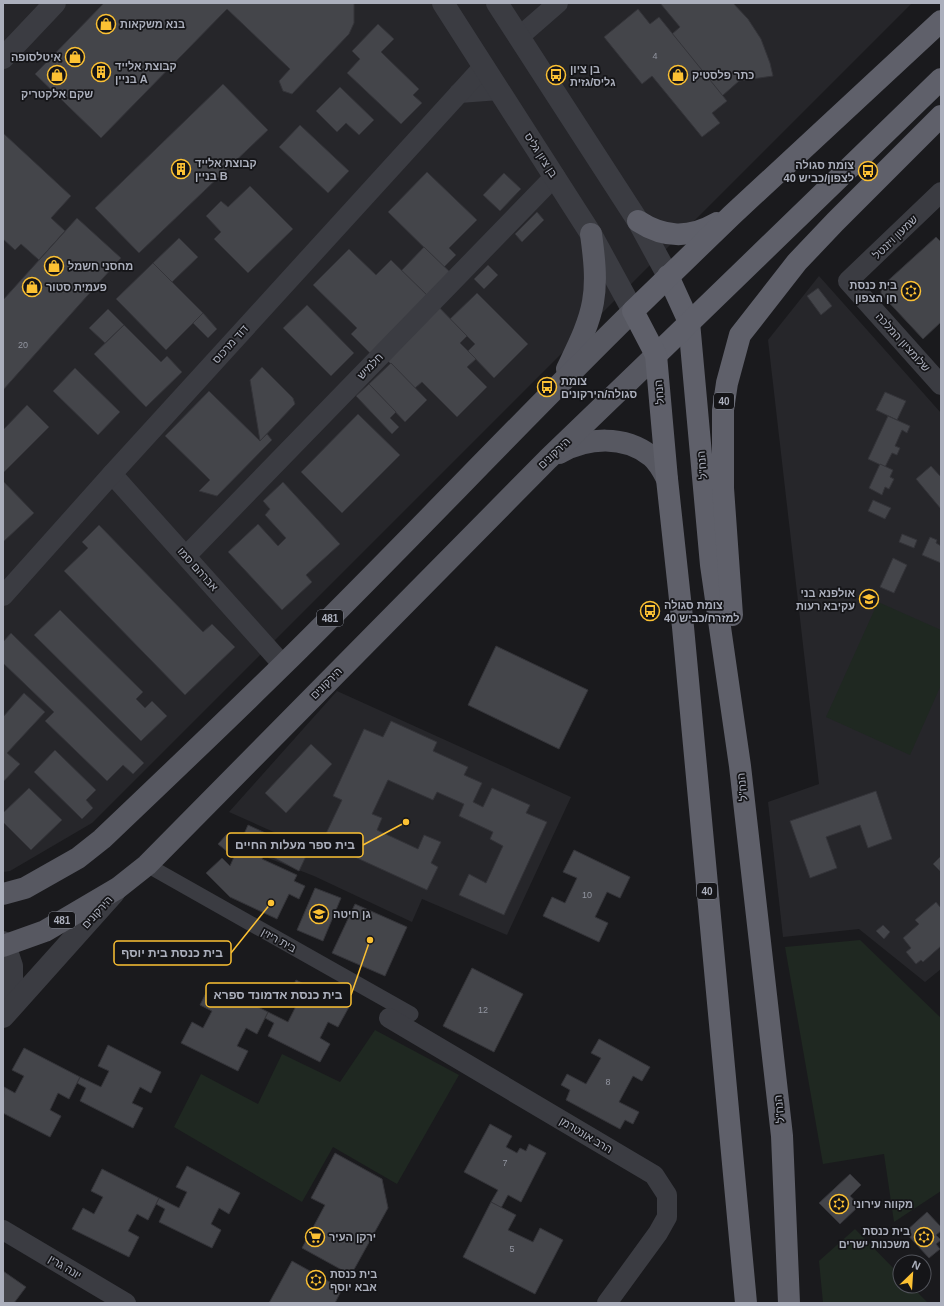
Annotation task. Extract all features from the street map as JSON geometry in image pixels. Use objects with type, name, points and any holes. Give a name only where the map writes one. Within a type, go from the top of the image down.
[{"type":"highway","points":[[633,311],[732,215],[941,21]]},
{"type":"highway","points":[[656,355],[941,79]]},
{"type":"highway","name":"40","points":[[740,766],[723,488],[723,410],[727,384],[740,335],[797,262],[941,116]]},
{"type":"highway","points":[[638,221],[646,226],[673,235],[701,231],[732,215]]},
{"type":"highway","name":"הנח\"ל","points":[[668,276],[689,322],[711,565],[740,766],[782,1136],[789,1303]]},
{"type":"highway","name":"הנחל","points":[[633,311],[656,355],[667,479]]},
{"type":"highway","name":"40","points":[[667,479],[684,635],[746,1303]]},
{"type":"main road","points":[[560,383],[578,346],[593,303],[595,283],[591,234]]},
{"type":"main road","name":"481","points":[[3,894],[25,888],[78,858],[102,839],[283,665],[445,502],[560,383],[633,311]]},
{"type":"main road","name":"הירקונים","points":[[118,888],[147,865],[548,459],[656,355]]},
{"type":"main road","points":[[548,459],[564,450],[582,443],[601,440],[620,441],[637,447],[652,457],[660,466],[667,479]]},
{"type":"main road","name":"481","points":[[4,944],[45,931],[118,888]]},
{"type":"street","points":[[5,54],[54,3]]},
{"type":"street","name":"בן ציון גליס","points":[[443,3],[591,234],[633,311]]},
{"type":"street","points":[[497,3],[638,221],[668,276]]},
{"type":"street","points":[[519,37],[558,3]]},
{"type":"street","name":"דוד מרכוס","points":[[3,596],[112,474],[484,66]]},
{"type":"street","points":[[459,93],[499,90]]},
{"type":"street","name":"חלמיש","points":[[186,556],[555,176]]},
{"type":"street","name":"שמעון ויזנטל","points":[[848,281],[941,192]]},
{"type":"street","name":"שלומציון המלכה","points":[[848,281],[941,385]]},
{"type":"street","name":"אברהם סמו","points":[[112,474],[283,665]]},
{"type":"street","name":"בית ריזין","points":[[147,865],[412,1014]]},
{"type":"street","name":"הירקונים","points":[[3,1016],[118,888]]},
{"type":"street","points":[[3,1016],[12,986],[12,966],[4,944]]},
{"type":"street","name":"הרב אונטרמן","points":[[389,1018],[654,1175],[667,1195],[667,1217],[658,1233],[607,1303]]},
{"type":"street","name":"יונה גרין","points":[[3,1230],[126,1303]]},
{"type":"shaded area","points":[[3,3],[912,3],[92,823],[10,871],[3,872]]},
{"type":"shaded area","name":"אולפנא בני עקיבא רעות","points":[[819,276],[941,413],[941,969],[925,982],[859,929],[783,937],[768,802],[819,784],[768,340]]},
{"type":"shaded area","points":[[878,602],[941,630],[941,685],[910,755],[826,717]]},
{"type":"shaded area","points":[[337,691],[571,797],[507,935],[422,899],[412,922],[314,876],[268,858],[276,833],[229,812]]},
{"type":"shaded area","points":[[860,940],[941,1018],[941,1191],[894,1222],[884,1154],[823,1164],[785,947]]},
{"type":"shaded area","points":[[375,1030],[459,1075],[397,1184],[333,1147],[302,1202],[174,1127],[201,1074],[258,1104],[282,1054],[340,1082]]},
{"type":"shaded area","points":[[855,1229],[892,1267],[892,1294],[919,1294],[927,1302],[823,1303],[819,1261]]},
{"type":"building","name":"קבוצת אלייד בניין A","points":[[104,3],[353,3],[354,23],[349,34],[292,94],[283,91],[279,81],[290,69],[227,9],[101,138],[35,74]]},
{"type":"building","points":[[660,3],[733,3],[748,19],[761,39],[773,76],[739,81],[722,96],[672,34],[680,27]]},
{"type":"building","points":[[638,9],[650,24],[659,17],[727,101],[712,113],[720,123],[702,137],[652,76],[642,84],[604,37]]},
{"type":"building","points":[[378,24],[394,39],[381,52],[419,89],[413,95],[422,103],[401,124],[347,73],[360,59],[352,51]]},
{"type":"building","name":"קבוצת אלייד בניין B","points":[[223,84],[268,130],[139,253],[95,208]]},
{"type":"building","points":[[340,87],[374,120],[359,135],[346,123],[337,132],[316,111]]},
{"type":"building","points":[[300,125],[349,171],[328,193],[279,147]]},
{"type":"building","points":[[3,133],[71,196],[51,218],[65,231],[39,260],[21,244],[15,250],[3,239]]},
{"type":"building","points":[[427,172],[477,220],[449,248],[456,255],[444,267],[388,212]]},
{"type":"building","points":[[504,173],[521,189],[500,211],[483,195]]},
{"type":"building","points":[[250,186],[293,229],[248,273],[214,239],[221,232],[206,216],[221,201],[228,207]]},
{"type":"building","points":[[537,212],[544,220],[522,242],[515,234]]},
{"type":"building","points":[[77,218],[121,258],[3,390],[3,300]]},
{"type":"building","name":"בית כנסת חן הצפון","points":[[936,237],[941,242],[941,322],[923,339],[881,294],[881,287]]},
{"type":"building","points":[[179,238],[198,257],[172,282],[153,263]]},
{"type":"building","points":[[424,247],[453,275],[430,298],[401,271]]},
{"type":"building","points":[[349,249],[376,275],[391,260],[430,298],[372,355],[351,334],[357,328],[313,285]]},
{"type":"building","points":[[153,263],[203,313],[166,350],[116,299]]},
{"type":"building","points":[[488,265],[498,275],[484,289],[474,279]]},
{"type":"building","points":[[818,288],[832,306],[821,315],[807,296]]},
{"type":"building","points":[[477,293],[528,344],[494,378],[468,351],[475,344],[450,319]]},
{"type":"building","points":[[430,298],[467,336],[460,343],[476,359],[467,367],[487,387],[457,417],[422,382],[415,388],[377,350]]},
{"type":"building","points":[[307,305],[354,353],[331,376],[283,328]]},
{"type":"building","points":[[108,309],[124,325],[105,343],[89,328]]},
{"type":"building","points":[[203,313],[217,329],[208,338],[193,323]]},
{"type":"building","points":[[124,325],[161,362],[167,356],[182,372],[146,407],[94,354]]},
{"type":"building","points":[[391,363],[427,400],[405,422],[369,384]]},
{"type":"building","points":[[262,367],[293,398],[295,404],[260,441],[250,380]]},
{"type":"building","points":[[75,368],[120,412],[98,435],[53,391]]},
{"type":"building","points":[[369,384],[396,412],[390,418],[399,427],[392,434],[356,396]]},
{"type":"building","points":[[209,391],[260,441],[267,434],[272,440],[217,496],[199,491],[210,480],[165,436]]},
{"type":"building","points":[[885,392],[906,401],[897,420],[876,410]]},
{"type":"building","points":[[27,405],[49,427],[3,473],[3,430]]},
{"type":"building","points":[[358,414],[400,455],[342,513],[301,472]]},
{"type":"building","points":[[888,416],[910,426],[907,433],[902,430],[895,446],[900,448],[897,455],[892,453],[885,467],[868,459]]},
{"type":"building","points":[[880,464],[893,470],[890,477],[894,479],[889,489],[885,487],[882,495],[869,488]]},
{"type":"building","points":[[931,466],[941,477],[941,509],[916,479]]},
{"type":"building","points":[[3,481],[34,513],[3,542]]},
{"type":"building","points":[[283,482],[340,544],[306,575],[312,582],[282,610],[228,552],[258,524],[278,546],[286,538],[265,515],[270,509],[263,501]]},
{"type":"building","points":[[873,500],[891,508],[885,519],[868,511]]},
{"type":"building","points":[[99,525],[203,632],[212,624],[235,647],[185,695],[64,571],[88,548],[82,542]]},
{"type":"building","points":[[902,534],[917,540],[914,548],[899,542]]},
{"type":"building","points":[[930,537],[937,540],[936,543],[941,546],[941,563],[922,555]]},
{"type":"building","points":[[893,558],[907,565],[894,593],[880,587]]},
{"type":"building","points":[[60,610],[143,692],[136,699],[145,708],[152,701],[167,716],[141,741],[34,635]]},
{"type":"building","points":[[11,633],[144,763],[133,774],[123,765],[107,781],[45,721],[54,712],[3,663],[3,642]]},
{"type":"building","points":[[496,646],[588,690],[559,749],[468,705]]},
{"type":"building","points":[[24,693],[45,712],[7,753],[20,764],[3,782],[3,717]]},
{"type":"building","points":[[391,721],[437,742],[433,751],[468,767],[464,775],[482,783],[473,802],[483,807],[492,788],[530,805],[526,813],[547,822],[504,915],[459,895],[469,874],[486,883],[503,846],[490,839],[493,832],[459,816],[464,804],[437,792],[433,800],[388,780],[372,814],[382,818],[377,830],[418,849],[424,835],[441,842],[431,863],[438,867],[427,890],[322,842],[342,800],[333,796],[364,729],[383,737]]},
{"type":"building","points":[[311,744],[332,764],[286,813],[265,793]]},
{"type":"building","points":[[55,750],[96,790],[86,800],[93,808],[82,819],[34,772]]},
{"type":"building","points":[[29,788],[62,820],[31,850],[3,822],[3,813]]},
{"type":"building","points":[[876,791],[892,839],[868,848],[860,825],[826,837],[837,868],[810,878],[790,821]]},
{"type":"building","points":[[248,825],[272,836],[262,859],[297,875],[294,881],[305,886],[299,899],[289,894],[277,919],[230,897],[206,873],[222,858],[230,866]]},
{"type":"building","points":[[227,834],[237,842],[229,853],[218,844]]},
{"type":"building","points":[[278,840],[307,854],[299,871],[271,856]]},
{"type":"building","points":[[574,850],[630,877],[620,898],[607,892],[595,917],[608,923],[599,942],[543,916],[552,897],[565,903],[577,878],[563,872]]},
{"type":"building","points":[[940,857],[941,859],[940,871],[933,864]]},
{"type":"building","points":[[315,888],[341,898],[323,941],[297,930]]},
{"type":"building","points":[[936,902],[940,907],[941,906],[941,946],[923,962],[921,960],[916,964],[906,952],[911,948],[903,938],[919,924],[915,920]]},
{"type":"building","points":[[355,904],[407,927],[385,976],[332,953]]},
{"type":"building","points":[[883,925],[890,932],[884,939],[876,931]]},
{"type":"building","points":[[472,968],[523,994],[494,1052],[443,1026]]},
{"type":"building","points":[[296,980],[349,1007],[338,1027],[328,1022],[320,1038],[330,1044],[320,1062],[268,1036],[274,1023],[265,1018],[268,1012],[288,1022],[296,1006],[286,1001]]},
{"type":"building","points":[[211,983],[268,1012],[257,1034],[246,1028],[237,1046],[248,1051],[238,1071],[181,1043],[192,1022],[203,1028],[212,1011],[200,1005]]},
{"type":"building","points":[[599,1039],[650,1067],[642,1081],[633,1076],[619,1102],[639,1112],[633,1124],[625,1120],[620,1129],[566,1100],[570,1090],[561,1085],[567,1074],[586,1084],[601,1058],[591,1053]]},
{"type":"building","points":[[108,1045],[161,1072],[151,1093],[140,1087],[132,1103],[143,1108],[133,1128],[80,1101],[86,1088],[77,1083],[80,1077],[101,1087],[109,1071],[98,1066]]},
{"type":"building","points":[[24,1048],[80,1077],[69,1099],[58,1093],[50,1110],[61,1116],[50,1137],[3,1113],[4,1087],[15,1093],[24,1076],[12,1070]]},
{"type":"building","points":[[490,1124],[512,1136],[506,1147],[517,1153],[520,1148],[526,1151],[529,1144],[546,1153],[521,1202],[508,1195],[501,1208],[491,1202],[498,1190],[464,1172]]},
{"type":"building","points":[[335,1153],[382,1179],[388,1208],[351,1275],[302,1248],[325,1205],[311,1198]]},
{"type":"building","points":[[187,1166],[240,1193],[229,1214],[219,1208],[211,1224],[221,1230],[212,1248],[159,1222],[165,1209],[156,1204],[159,1198],[179,1208],[187,1192],[176,1187]]},
{"type":"building","points":[[102,1169],[159,1198],[148,1220],[137,1214],[128,1231],[139,1237],[129,1257],[72,1229],[83,1208],[94,1214],[103,1197],[91,1191]]},
{"type":"building","points":[[850,1174],[861,1185],[850,1196],[860,1205],[840,1224],[819,1203]]},
{"type":"building","points":[[491,1202],[516,1215],[508,1230],[533,1242],[540,1228],[563,1240],[535,1294],[463,1257]]},
{"type":"building","name":"בית כנסת משכנות ישרים","points":[[927,1212],[941,1227],[941,1231],[936,1235],[941,1240],[936,1244],[940,1249],[932,1256],[932,1254],[925,1254],[905,1232]]},
{"type":"building","points":[[292,1261],[342,1289],[335,1303],[269,1303]]},
{"type":"building","points":[[3,1271],[26,1287],[14,1303],[3,1303]]},
{"type":"place","name":"בנא משקאות","points":[[106,24]]},
{"type":"place","name":"איטלסופה","points":[[75,57]]},
{"type":"place","name":"קבוצת אלייד בניין A","points":[[101,72]]},
{"type":"place","name":"שקם אלקטריק","points":[[57,75]]},
{"type":"place","name":"בן ציון גליס/גזית","points":[[556,75]]},
{"type":"place","name":"כתר פלסטיק","points":[[678,75]]},
{"type":"place","name":"קבוצת אלייד בניין B","points":[[181,169]]},
{"type":"place","name":"צומת סגולה לצפון/כביש 40","points":[[868,171]]},
{"type":"place","name":"מחסני חשמל","points":[[54,266]]},
{"type":"place","name":"פעמית סטור","points":[[32,287]]},
{"type":"place","name":"בית כנסת חן הצפון","points":[[911,291]]},
{"type":"place","name":"צומת סגולה/הירקונים","points":[[547,387]]},
{"type":"place","name":"אולפנא בני עקיבא רעות","points":[[869,599]]},
{"type":"place","name":"צומת סגולה למזרח/כביש 40","points":[[650,611]]},
{"type":"place","name":"בית ספר מעלות החיים","points":[[406,822]]},
{"type":"place","name":"בית כנסת בית יוסף","points":[[271,903]]},
{"type":"place","name":"גן חיטה","points":[[319,914]]},
{"type":"place","name":"בית כנסת אדמונד ספרא","points":[[370,940]]},
{"type":"place","name":"מקווה עירוני","points":[[839,1204]]},
{"type":"place","name":"ירקן העיר","points":[[315,1237]]},
{"type":"place","name":"בית כנסת משכנות ישרים","points":[[924,1237]]},
{"type":"place","name":"בית כנסת אבא יוסף","points":[[316,1280]]}]
